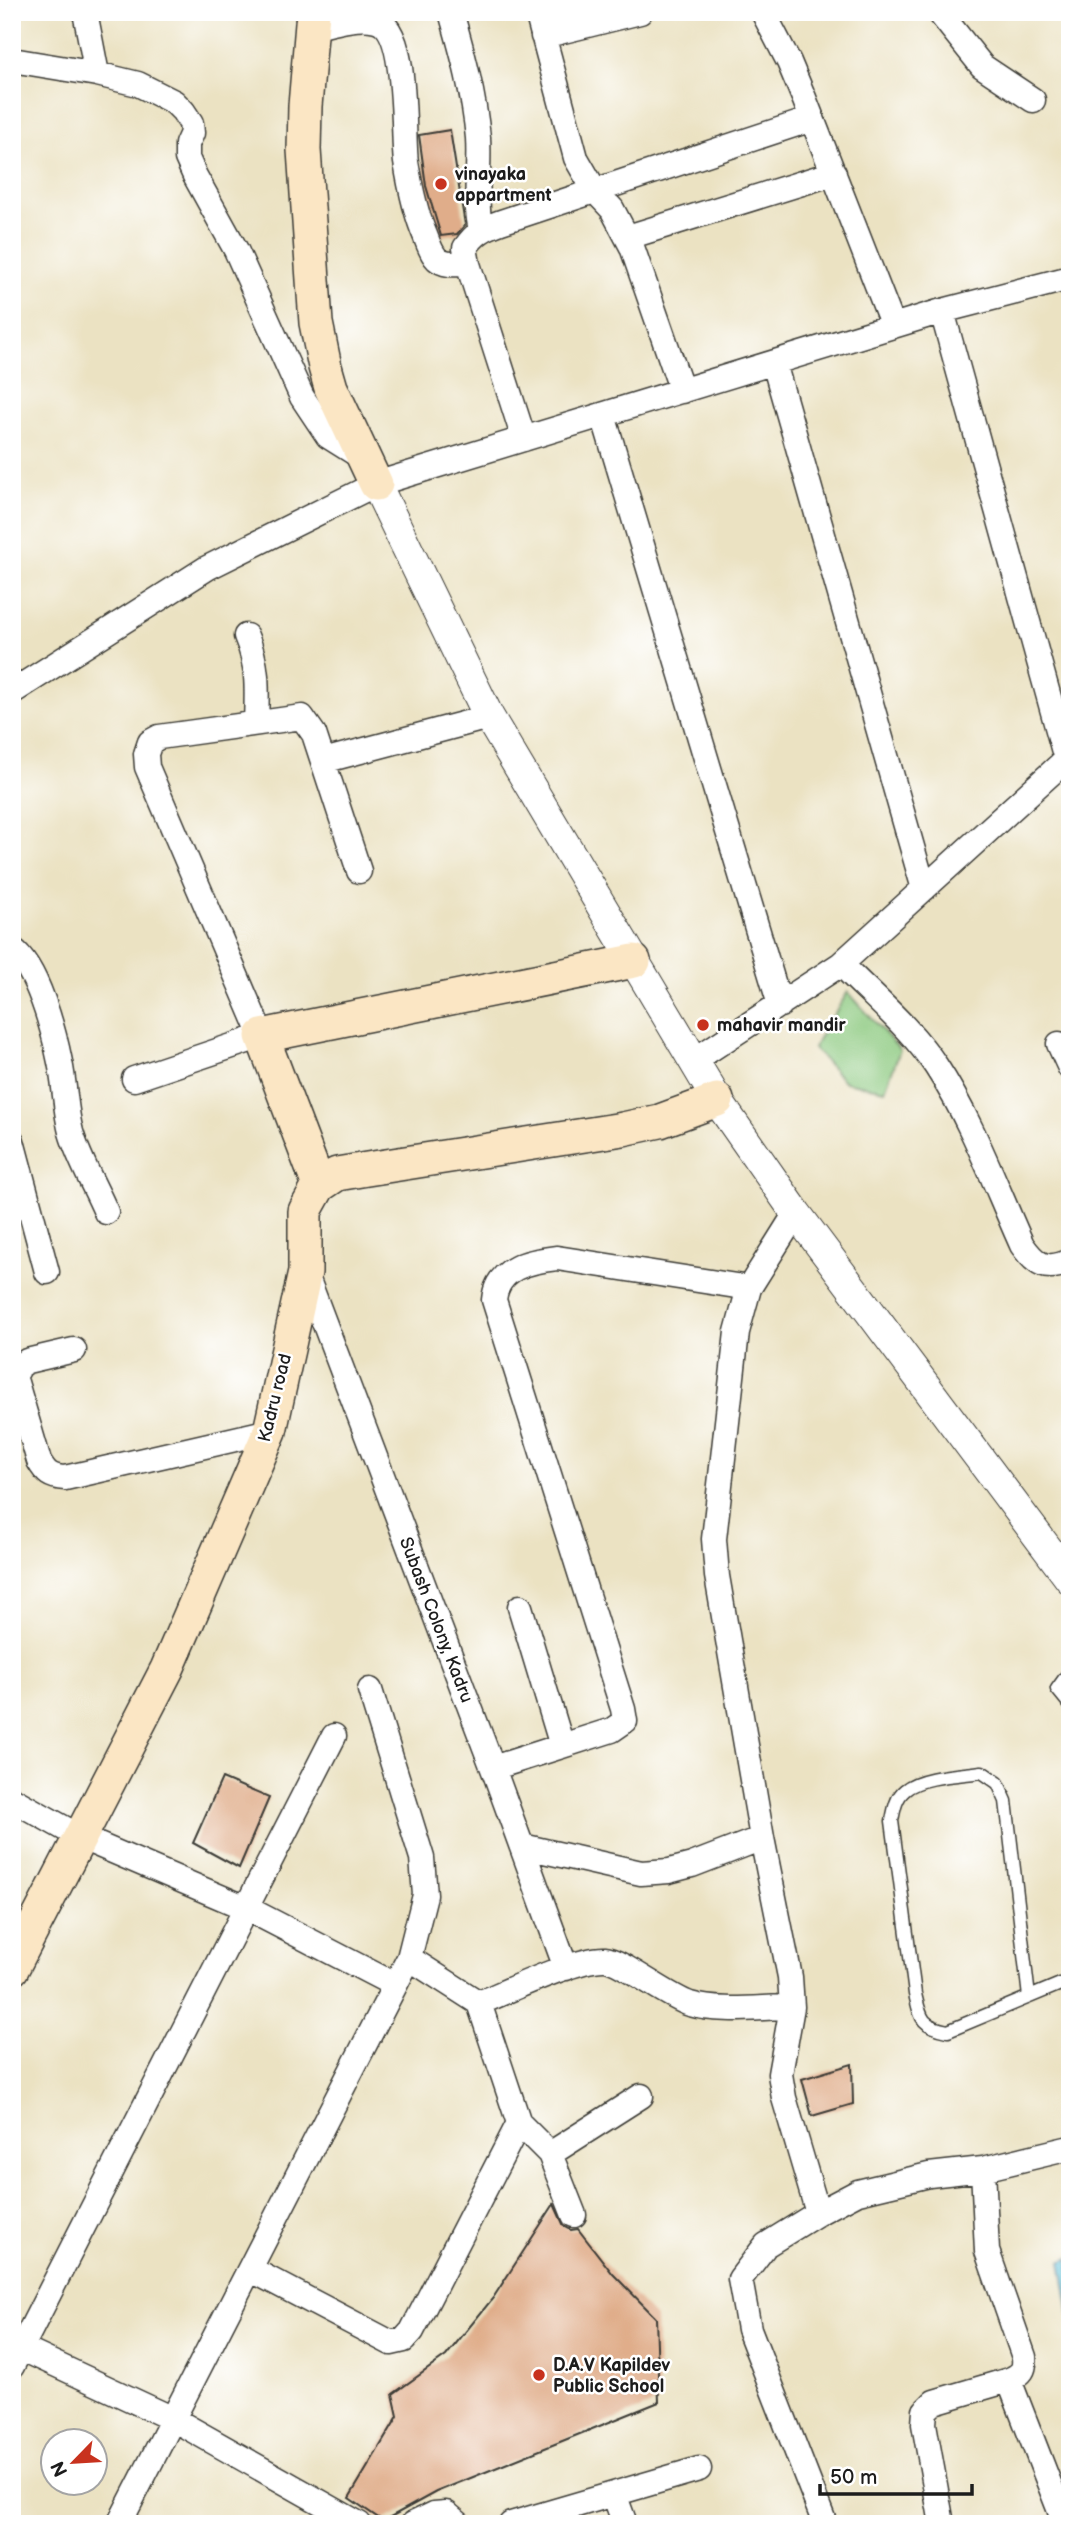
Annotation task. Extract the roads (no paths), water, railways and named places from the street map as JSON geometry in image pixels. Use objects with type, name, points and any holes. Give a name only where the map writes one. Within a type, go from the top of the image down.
[{"type":"main road","points":[[313,20],[304,150],[316,323],[324,367],[369,471]]},
{"type":"main road","points":[[634,961],[262,1036],[318,1186],[337,1174],[367,1168],[623,1129],[660,1121],[717,1100]]},
{"type":"main road","name":"Kadru road","points":[[12,1969],[167,1669],[270,1431],[304,1272],[305,1211],[318,1186]]},
{"type":"street","points":[[85,12],[97,74]]},
{"type":"street","points":[[451,12],[473,92],[481,230]]},
{"type":"street","points":[[640,12],[540,24],[576,158],[594,191],[612,209],[628,237],[682,391]]},
{"type":"street","points":[[763,12],[789,62],[893,326]]},
{"type":"street","points":[[939,12],[982,66],[1033,100]]},
{"type":"street","points":[[313,20],[375,20],[384,24],[392,37],[398,56],[406,161],[421,225],[435,257],[445,264],[468,264]]},
{"type":"street","points":[[12,60],[97,74],[138,84],[174,102],[191,123],[192,133],[187,144],[187,158],[236,250],[302,397],[328,436],[369,471],[489,717],[693,1061],[796,1213],[1070,1579]]},
{"type":"street","points":[[524,439],[468,264],[466,248],[481,230],[812,118]]},
{"type":"street","points":[[628,237],[834,173]]},
{"type":"street","points":[[12,692],[207,568],[369,471],[524,439],[943,311],[1070,278]]},
{"type":"street","points":[[693,1061],[841,964],[1068,758],[943,311]]},
{"type":"street","points":[[774,363],[924,889]]},
{"type":"street","points":[[603,415],[780,1005]]},
{"type":"street","points":[[246,636],[253,652],[257,676],[256,723]]},
{"type":"street","points":[[134,1079],[262,1036],[147,767],[146,754],[150,742],[159,737],[302,717],[314,734],[359,871]]},
{"type":"street","points":[[323,761],[489,717]]},
{"type":"street","points":[[12,949],[27,964],[43,1004],[57,1045],[65,1104],[75,1144],[106,1212]]},
{"type":"street","points":[[841,964],[908,1032],[934,1063],[955,1098],[1022,1245],[1032,1259],[1046,1267],[1070,1261]]},
{"type":"street","points":[[1059,1044],[1070,1068]]},
{"type":"street","points":[[12,1141],[47,1272]]},
{"type":"street","points":[[796,1213],[749,1289],[737,1332],[714,1539],[762,1838],[790,1977],[792,2007],[780,2074],[784,2098],[818,2213]]},
{"type":"street","points":[[493,1768],[619,1726],[625,1721],[494,1300],[495,1287],[506,1274],[519,1265],[557,1258],[749,1289]]},
{"type":"street","name":"Subash Colony, Kadru","points":[[304,1272],[493,1768],[566,1968]]},
{"type":"street","points":[[74,1350],[27,1361],[20,1366],[15,1379],[39,1461],[46,1473],[55,1478],[65,1478],[270,1431]]},
{"type":"street","points":[[520,1606],[562,1746]]},
{"type":"street","points":[[119,2524],[409,1958],[425,1895],[422,1858],[370,1690]]},
{"type":"street","points":[[334,1736],[15,2353],[173,2419],[359,2524]]},
{"type":"street","points":[[12,1799],[80,1837],[246,1908],[395,1985]]},
{"type":"street","points":[[522,1846],[641,1873],[669,1871],[692,1865],[762,1838]]},
{"type":"street","points":[[409,1958],[479,2003],[519,2123],[550,2154],[573,2216]]},
{"type":"street","points":[[479,2003],[566,1968],[608,1959],[690,2004],[713,2008],[792,2007]]},
{"type":"street","points":[[550,2154],[641,2096]]},
{"type":"street","points":[[250,2269],[391,2343],[404,2340],[412,2331],[519,2123]]},
{"type":"street","points":[[825,2524],[749,2329],[740,2280],[766,2245],[858,2192],[929,2175],[983,2169],[1070,2148]]},
{"type":"street","points":[[942,2524],[924,2424],[925,2411],[934,2402],[1009,2380],[1020,2375],[1024,2368],[1024,2357],[987,2251],[983,2169]]},
{"type":"street","points":[[1009,2380],[1065,2524]]},
{"type":"street","points":[[511,2524],[699,2469]]},
{"type":"street","points":[[614,2494],[625,2524]]},
{"type":"street","points":[[413,2524],[434,2514],[446,2513],[459,2524]]},
{"type":"lane","points":[[1070,1671],[1057,1689],[1070,1705]]},
{"type":"lane","points":[[1029,1997],[1006,1801],[998,1783],[982,1772],[922,1781],[905,1790],[895,1805],[892,1821],[920,2018],[933,2028],[948,2031],[1070,1980]]},
{"type":"water","points":[[1070,2257],[1070,2315],[1061,2261]]},
{"type":"place","name":"vinayaka appartment","points":[[441,184]]},
{"type":"place","name":"mahavir mandir","points":[[703,1025]]},
{"type":"place","name":"D.A.V Kapildev Public School","points":[[539,2375]]}]
